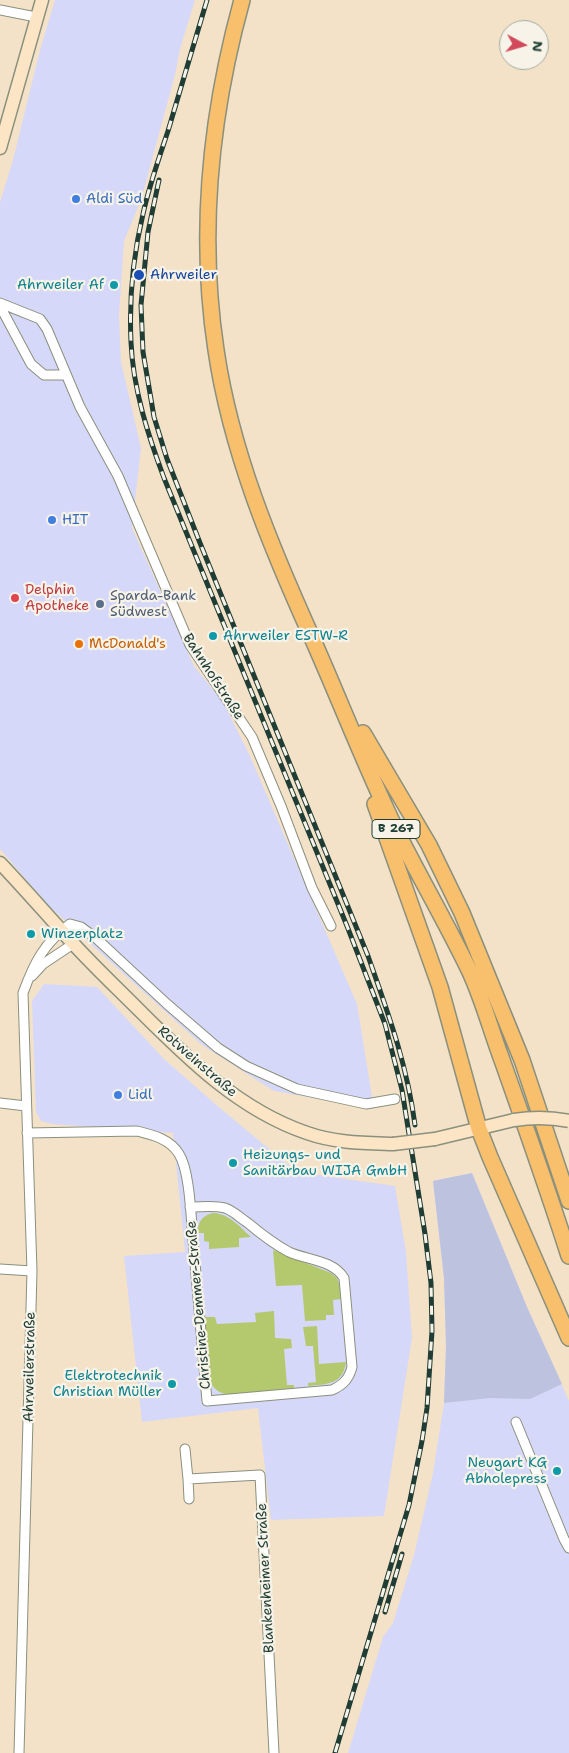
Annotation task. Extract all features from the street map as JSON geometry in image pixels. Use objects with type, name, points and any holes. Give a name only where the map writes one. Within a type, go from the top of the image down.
[{"type":"main road","points":[[0,148],[42,0]]},
{"type":"main road","name":"B 267","points":[[242,0],[234,28],[215,125],[208,194],[209,288],[216,351],[230,424],[256,505],[278,562],[395,828],[471,975],[536,1156],[569,1256]]},
{"type":"main road","name":"B 267","points":[[330,678],[440,987],[479,1129]]},
{"type":"main road","name":"B 267","points":[[330,678],[429,845],[462,913],[522,1060],[569,1201]]},
{"type":"main road","name":"Rotweinstraße","points":[[0,863],[61,931],[178,1049],[206,1074],[238,1098],[271,1118],[308,1134],[348,1143],[393,1144],[435,1140],[514,1120],[552,1118],[569,1121]]},
{"type":"main road","points":[[479,1129],[569,1338]]},
{"type":"street","points":[[0,10],[36,17]]},
{"type":"street","name":"Bahnhofstraße","points":[[0,305],[30,364],[44,375],[66,375]]},
{"type":"street","name":"Bahnhofstraße","points":[[0,305],[40,319],[47,329],[80,406],[118,476],[190,646],[252,737],[312,888],[330,926]]},
{"type":"street","name":"Rotweinstraße","points":[[61,931],[70,924],[93,936],[166,1004],[218,1048],[246,1066],[297,1089],[366,1104],[395,1099]]},
{"type":"street","name":"Ahrweilerstraße","points":[[19,1753],[32,1271],[23,993],[39,956],[47,944],[61,931]]},
{"type":"street","points":[[27,981],[43,964],[74,944]]},
{"type":"street","points":[[0,1103],[26,1106]]},
{"type":"street","name":"Christine-Demmer-Straße","points":[[27,1133],[137,1131],[154,1135],[167,1141],[180,1154],[185,1170],[190,1207],[207,1400],[332,1390],[340,1386],[348,1378],[352,1367],[344,1278],[339,1271],[333,1267],[290,1252],[268,1239],[232,1211],[212,1206],[190,1207]]},
{"type":"street","points":[[0,1269],[32,1271]]},
{"type":"street","points":[[516,1422],[569,1548]]},
{"type":"street","points":[[185,1449],[189,1500]]},
{"type":"street","name":"Blankenheimer Straße","points":[[188,1479],[260,1475],[274,1753]]},
{"type":"shaded area","points":[[55,0],[195,0],[180,49],[175,75],[141,200],[124,241],[119,315],[121,362],[141,448],[132,528],[194,666],[223,702],[249,754],[357,1004],[374,1109],[274,1091],[202,1045],[48,905],[0,849],[0,202],[13,160],[40,50]]},
{"type":"shaded area","points":[[44,984],[97,987],[164,1059],[297,1172],[395,1186],[406,1252],[412,1338],[384,1516],[271,1520],[258,1408],[142,1422],[124,1256],[185,1252],[173,1133],[52,1124],[41,1121],[36,1112],[32,1001]]},
{"type":"shaded area","points":[[472,1173],[527,1307],[569,1401],[569,1753],[348,1753],[383,1637],[393,1623],[414,1555],[433,1473],[444,1403],[446,1346],[444,1278],[433,1181]]},
{"type":"shaded area","points":[[472,1173],[527,1307],[562,1384],[530,1399],[490,1398],[444,1403],[446,1346],[444,1278],[433,1181]]},
{"type":"green space","points":[[213,1213],[230,1218],[251,1237],[239,1238],[239,1247],[209,1249],[209,1242],[204,1241],[204,1233],[198,1233],[198,1229],[201,1220],[206,1215]]},
{"type":"green space","points":[[273,1250],[331,1273],[337,1278],[341,1299],[333,1300],[334,1315],[326,1315],[326,1320],[305,1321],[302,1285],[276,1286]]},
{"type":"green space","points":[[274,1311],[275,1338],[291,1339],[292,1348],[284,1349],[287,1385],[294,1385],[294,1388],[230,1395],[217,1390],[211,1383],[210,1378],[205,1317],[215,1317],[217,1324],[256,1322],[255,1313]]},
{"type":"green space","points":[[317,1326],[319,1364],[346,1362],[344,1370],[338,1379],[328,1384],[308,1386],[308,1383],[316,1382],[313,1346],[306,1346],[303,1327]]},
{"type":"railway","points":[[207,0],[145,204],[132,278],[132,360],[147,428],[164,478],[347,926],[385,1024],[402,1090],[431,1283],[432,1331],[427,1408],[409,1505],[335,1753]]},
{"type":"railway","points":[[159,180],[148,232],[141,305],[143,352],[154,417],[167,459],[200,543],[368,956],[390,1018],[402,1060],[415,1125]]},
{"type":"railway","points":[[385,1612],[402,1554]]},
{"type":"place","name":"Aldi Süd","points":[[76,199]]},
{"type":"place","name":"Ahrweiler","points":[[139,275]]},
{"type":"place","name":"Ahrweiler Af","points":[[114,285]]},
{"type":"place","name":"HIT","points":[[52,520]]},
{"type":"place","name":"Delphin Apotheke","points":[[15,598]]},
{"type":"place","name":"Sparda-Bank Südwest","points":[[100,604]]},
{"type":"place","name":"Ahrweiler ESTW-R","points":[[213,636]]},
{"type":"place","name":"McDonald's","points":[[79,644]]},
{"type":"place","name":"Winzerplatz","points":[[31,934]]},
{"type":"place","name":"Lidl","points":[[118,1095]]},
{"type":"place","name":"Heizungs- und Sanitärbau WIJA GmbH","points":[[233,1163]]},
{"type":"place","name":"Elektrotechnik Christian Müller","points":[[172,1384]]},
{"type":"place","name":"Neugart KG Abholepress","points":[[557,1471]]}]
